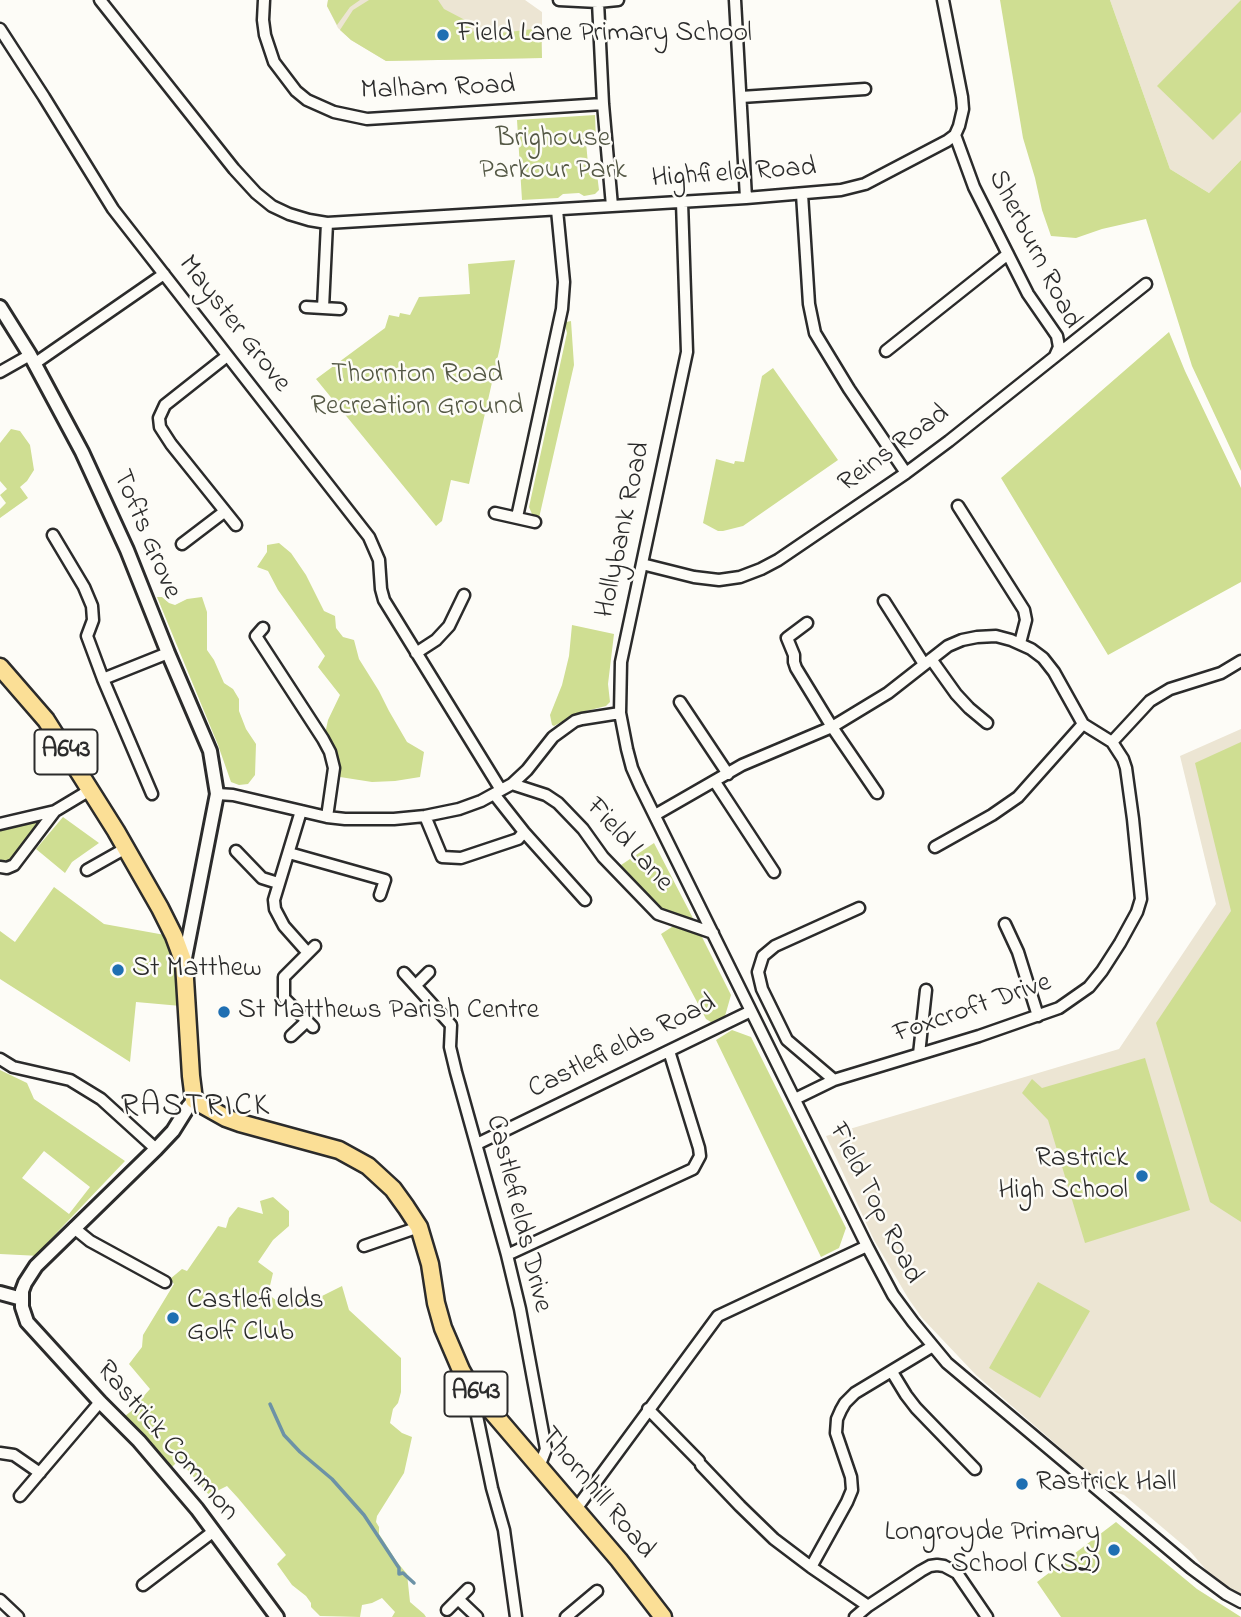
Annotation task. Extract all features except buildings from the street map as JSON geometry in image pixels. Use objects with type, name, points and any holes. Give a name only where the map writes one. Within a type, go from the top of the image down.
[{"type":"main road","name":"A643","points":[[0,667],[46,720],[126,848],[174,936],[184,963],[194,1100]]},
{"type":"main road","name":"Thornhill Road","points":[[194,1100],[233,1121],[339,1150],[368,1166],[393,1189],[419,1227],[430,1264],[443,1328],[470,1386],[619,1560],[663,1617]]},
{"type":"street","name":"Highfield Road","points":[[100,0],[256,193],[272,206],[289,214],[327,223],[841,190],[865,184],[955,135]]},
{"type":"street","name":"Malham Road","points":[[264,0],[265,35],[274,62],[296,91],[307,100],[334,112],[367,119],[603,104]]},
{"type":"street","points":[[559,0],[618,0]]},
{"type":"street","points":[[735,0],[746,198]]},
{"type":"street","points":[[943,0],[962,97],[962,117],[955,135]]},
{"type":"street","points":[[598,2],[612,206]]},
{"type":"street","name":"Mayster Grove","points":[[0,29],[113,209],[369,537],[379,560],[384,600],[498,792]]},
{"type":"street","points":[[741,97],[865,89]]},
{"type":"street","name":"Sherburn Road","points":[[955,135],[974,187],[1008,254],[1035,305],[1058,336],[1059,347],[1054,357]]},
{"type":"street","points":[[802,194],[809,304],[815,333],[905,473]]},
{"type":"street","name":"Hollybank Road","points":[[620,713],[624,645],[687,352],[682,202]]},
{"type":"street","points":[[517,517],[562,309],[564,282],[557,210]]},
{"type":"street","points":[[323,308],[327,223]]},
{"type":"street","points":[[886,351],[1008,254]]},
{"type":"street","points":[[0,372],[32,360],[164,274]]},
{"type":"street","name":"Reins Road","points":[[642,564],[710,579],[740,578],[778,560],[959,433],[1146,284]]},
{"type":"street","name":"Tofts Grove","points":[[0,307],[82,452],[121,537],[210,751],[217,794]]},
{"type":"street","points":[[306,307],[340,309]]},
{"type":"street","points":[[227,356],[165,405],[159,418],[160,427],[171,444],[236,525]]},
{"type":"street","points":[[958,506],[1024,610],[1026,620],[1020,643]]},
{"type":"street","points":[[182,544],[224,512]]},
{"type":"street","points":[[495,513],[536,522]]},
{"type":"street","points":[[53,535],[84,587],[92,606],[93,620],[87,636],[152,794]]},
{"type":"street","points":[[416,653],[436,640],[449,625],[464,595]]},
{"type":"street","points":[[884,601],[927,661],[969,708],[988,723]]},
{"type":"street","points":[[807,623],[787,638],[794,654],[796,668],[877,793]]},
{"type":"street","points":[[264,628],[256,636],[330,752],[334,768],[327,817]]},
{"type":"street","points":[[655,815],[755,759],[832,727],[888,693],[948,646],[977,636],[996,636],[1020,643],[1043,658],[1054,672],[1083,724],[1112,742],[1150,701],[1170,689],[1221,673],[1241,661]]},
{"type":"street","points":[[103,679],[168,653]]},
{"type":"street","points":[[680,702],[728,774]]},
{"type":"street","points":[[184,963],[217,794],[233,795],[327,817],[365,820],[425,816],[459,809],[512,784],[527,770],[552,737],[568,725],[582,719],[620,713]]},
{"type":"street","name":"Field Top Road","points":[[620,713],[632,768],[893,1295],[947,1363],[1191,1568],[1241,1602]]},
{"type":"street","points":[[935,847],[1018,797],[1083,724]]},
{"type":"street","name":"Foxcroft Drive","points":[[795,1099],[834,1080],[1059,1008],[1089,987],[1120,943],[1140,906],[1141,896],[1126,768],[1112,742]]},
{"type":"street","points":[[715,782],[774,872]]},
{"type":"street","name":"Field Lane","points":[[512,784],[545,795],[558,803],[583,829],[603,857],[657,914],[713,933]]},
{"type":"street","points":[[0,824],[55,811],[90,790]]},
{"type":"street","points":[[498,792],[524,832],[585,900]]},
{"type":"street","points":[[0,867],[14,865],[55,811]]},
{"type":"street","points":[[291,1036],[310,1024],[284,998],[284,976],[311,949],[284,926],[275,909],[274,900],[300,811]]},
{"type":"street","points":[[425,816],[442,857],[461,858],[518,839],[524,832]]},
{"type":"street","points":[[87,870],[126,848]]},
{"type":"street","points":[[236,851],[262,878],[278,883]]},
{"type":"street","points":[[289,853],[384,880],[380,895]]},
{"type":"street","points":[[834,1080],[787,1040],[762,989],[758,972],[764,956],[775,946],[859,908]]},
{"type":"street","points":[[1006,924],[1018,952],[1038,1016]]},
{"type":"street","points":[[416,985],[429,972]]},
{"type":"street","name":"Castlefields Drive","points":[[404,973],[451,1025],[450,1047],[456,1072],[508,1255],[520,1308],[546,1449],[539,1467]]},
{"type":"street","points":[[919,1054],[926,990]]},
{"type":"street","name":"Castlefields Road","points":[[477,1144],[751,1011]]},
{"type":"street","points":[[508,1255],[693,1169],[699,1156],[699,1148],[669,1051]]},
{"type":"street","points":[[0,1059],[13,1067],[70,1080],[100,1100],[156,1149]]},
{"type":"street","points":[[0,1293],[22,1299],[25,1283],[36,1266],[156,1149],[173,1131],[194,1100]]},
{"type":"street","points":[[364,1246],[419,1227]]},
{"type":"street","points":[[74,1228],[90,1241],[165,1282]]},
{"type":"street","points":[[576,1509],[718,1316],[867,1246]]},
{"type":"street","name":"Rastrick Common","points":[[22,1299],[27,1322],[139,1441],[197,1509],[277,1617]]},
{"type":"street","points":[[811,1567],[852,1490],[836,1433],[837,1419],[845,1403],[855,1394],[933,1346]]},
{"type":"street","points":[[892,1372],[916,1408],[975,1469]]},
{"type":"street","points":[[20,1496],[100,1402]]},
{"type":"street","points":[[482,1402],[477,1416],[504,1531],[516,1617]]},
{"type":"street","points":[[649,1409],[774,1539],[868,1606]]},
{"type":"street","points":[[0,1452],[14,1455],[40,1473]]},
{"type":"street","points":[[143,1586],[214,1531]]},
{"type":"street","points":[[855,1617],[930,1566],[944,1566],[957,1573],[987,1617]]},
{"type":"street","points":[[447,1610],[468,1589]]},
{"type":"street","points":[[566,1617],[597,1591]]},
{"type":"street","points":[[458,1599],[477,1617]]},
{"type":"street","points":[[0,1600],[18,1617]]},
{"type":"shaded area","name":"Field Lane Primary School","points":[[328,0],[525,0],[542,12],[542,58],[386,61],[351,40],[338,28],[327,6]]},
{"type":"shaded area","points":[[1110,0],[1241,0],[1241,160],[1209,193],[1170,169]]},
{"type":"shaded area","name":"Rastrick High School","points":[[1241,729],[1241,1595],[1213,1578],[1189,1550],[1124,1495],[1109,1490],[976,1375],[922,1318],[874,1240],[826,1136],[1119,1049],[1216,904],[1180,756]]},
{"type":"green space","points":[[328,0],[360,0],[350,7],[337,25],[327,6]]},
{"type":"green space","name":"Field Lane Primary School","points":[[369,0],[438,0],[444,9],[465,20],[477,36],[541,28],[542,58],[386,61],[351,40],[340,30],[353,10]]},
{"type":"green space","points":[[1000,0],[1110,0],[1170,169],[1209,193],[1241,160],[1241,471],[1192,366],[1146,219],[1076,238],[1051,236],[1023,138]]},
{"type":"green space","points":[[1241,0],[1241,112],[1213,140],[1157,86]]},
{"type":"green space","name":"Brighouse Parkour Park","points":[[595,115],[596,141],[586,142],[589,175],[597,174],[599,190],[595,194],[584,196],[579,193],[563,194],[558,198],[522,200],[517,120]]},
{"type":"green space","name":"Thornton Road Recreation Ground","points":[[515,260],[500,347],[469,484],[451,480],[442,521],[436,526],[316,379],[385,328],[389,315],[410,315],[419,297],[470,294],[468,264]]},
{"type":"green space","points":[[571,321],[574,365],[539,518],[532,514],[529,507],[567,333],[565,325]]},
{"type":"green space","points":[[1169,332],[1241,488],[1241,582],[1108,655],[1001,478]]},
{"type":"green space","points":[[773,368],[838,460],[743,526],[718,531],[703,523],[716,459],[734,464],[735,461],[744,462],[762,376]]},
{"type":"green space","points":[[11,429],[20,431],[30,445],[34,470],[20,487],[28,498],[0,518],[0,509],[6,503],[0,495],[7,489],[0,481],[0,443]]},
{"type":"green space","points":[[279,543],[291,553],[306,575],[324,611],[335,616],[336,628],[343,637],[354,640],[359,659],[407,742],[424,752],[420,777],[372,782],[340,777],[338,756],[325,734],[328,720],[340,695],[318,667],[325,656],[278,590],[268,571],[257,567],[267,552],[267,545]]},
{"type":"green space","points":[[157,597],[175,605],[187,599],[202,597],[207,612],[207,650],[224,683],[233,689],[239,699],[239,711],[256,744],[255,775],[248,784],[231,782]]},
{"type":"green space","points":[[572,625],[614,634],[608,684],[610,702],[606,706],[578,713],[554,726],[550,715],[562,685],[569,656]]},
{"type":"green space","points":[[1241,742],[1241,1222],[1210,1202],[1156,1023],[1231,911],[1195,763]]},
{"type":"green space","points":[[63,817],[99,843],[72,862],[65,873],[36,849]]},
{"type":"green space","points":[[39,820],[41,823],[11,860],[0,860],[0,829]]},
{"type":"green space","points":[[654,843],[696,924],[666,916],[634,885],[621,865]]},
{"type":"green space","points":[[54,887],[104,924],[165,935],[175,960],[181,1006],[136,1002],[130,1062],[0,979],[0,931],[15,942]]},
{"type":"green space","points":[[675,925],[699,931],[731,995],[725,1016],[717,1021],[706,1019],[661,934]]},
{"type":"green space","points":[[732,1030],[751,1037],[846,1228],[839,1248],[821,1257],[716,1040]]},
{"type":"green space","points":[[1145,1058],[1190,1210],[1085,1243],[1048,1120],[1022,1093],[1032,1079],[1042,1088]]},
{"type":"green space","points":[[0,1070],[27,1083],[34,1099],[125,1161],[46,1244],[47,1248],[40,1256],[0,1254]],"holes":[[[44,1151],[90,1187],[69,1214],[22,1178]]]},
{"type":"green space","name":"Castlefields Golf Club","points":[[273,1197],[289,1211],[289,1226],[273,1240],[258,1262],[273,1273],[268,1294],[277,1301],[320,1297],[342,1286],[349,1310],[401,1358],[401,1392],[390,1423],[412,1437],[404,1473],[377,1516],[376,1522],[379,1534],[407,1574],[410,1602],[426,1617],[392,1617],[395,1612],[382,1598],[362,1605],[360,1617],[320,1616],[277,1564],[286,1555],[227,1486],[209,1495],[179,1460],[171,1468],[153,1453],[128,1425],[125,1416],[139,1408],[141,1399],[150,1389],[129,1364],[142,1347],[143,1335],[174,1284],[170,1279],[182,1269],[187,1271],[218,1226],[226,1228],[229,1218],[238,1207],[263,1214],[260,1201]]},
{"type":"green space","points":[[1038,1282],[1090,1311],[1040,1398],[989,1368]]},
{"type":"green space","name":"Longroyde Primary School (KS2)","points":[[1116,1522],[1197,1589],[1241,1617],[1061,1617],[1037,1582]]},
{"type":"waterway","points":[[270,1404],[284,1435],[332,1479],[364,1515],[399,1568],[399,1574],[403,1573],[414,1583]]},
{"type":"place","name":"Field Lane Primary School","points":[[443,35]]},
{"type":"place","name":"St Matthew","points":[[118,970]]},
{"type":"place","name":"St Matthews Parish Centre","points":[[224,1012]]},
{"type":"place","name":"Rastrick High School","points":[[1142,1176]]},
{"type":"place","name":"Castlefields Golf Club","points":[[173,1318]]},
{"type":"place","name":"Rastrick Hall","points":[[1022,1484]]},
{"type":"place","name":"Longroyde Primary School (KS2)","points":[[1114,1550]]},
{"type":"district","name":"RASTRICK","points":[[196,1109]]}]
